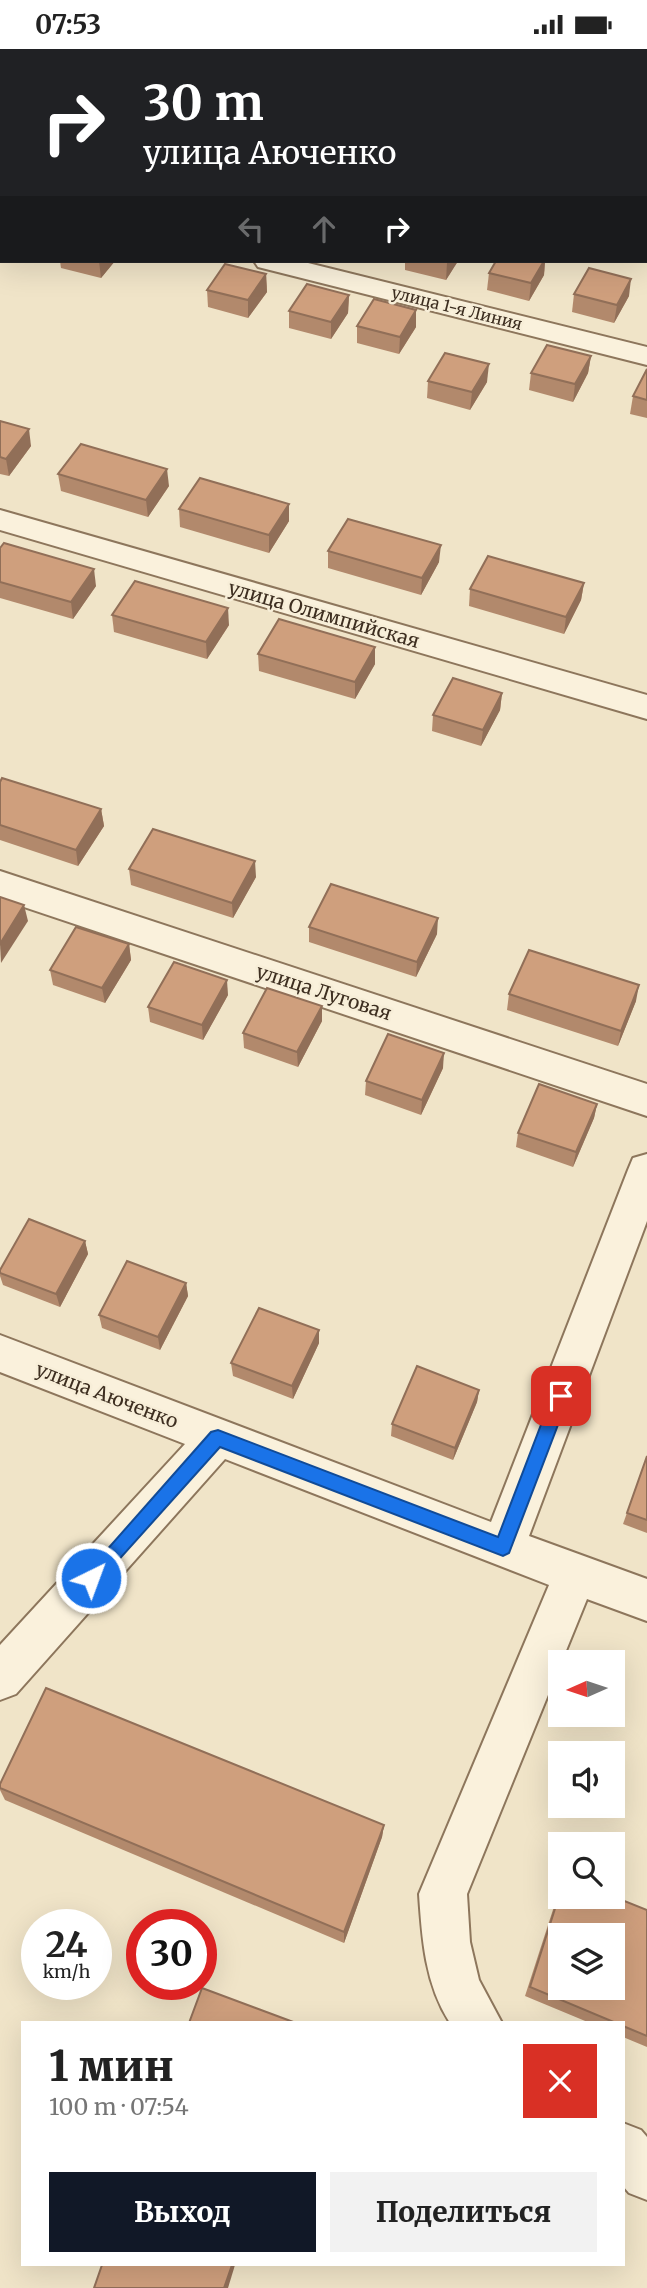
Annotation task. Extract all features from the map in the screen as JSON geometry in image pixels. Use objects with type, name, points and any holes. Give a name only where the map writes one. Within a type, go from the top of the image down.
[{"type":"street","name":"улица 1-я Линия","points":[[276,263],[647,356]]},
{"type":"street","name":"улица Олимпийская","points":[[0,520],[647,707]]},
{"type":"street","name":"улица Луговая","points":[[0,885],[647,1100]]},
{"type":"street","points":[[503,1547],[647,1170]]},
{"type":"street","name":"улица Аюченко","points":[[0,1353],[503,1547],[647,1599]]},
{"type":"street","points":[[0,1678],[218,1437]]},
{"type":"street","points":[[477,2021],[457,1990],[446,1942],[443,1894],[576,1572]]},
{"type":"street","points":[[625,2150],[647,2175]]},
{"type":"building","points":[[495,263],[543,263],[531,283],[489,273]]},
{"type":"building","points":[[225,264],[266,274],[248,300],[207,290]]},
{"type":"building","points":[[589,268],[631,279],[617,305],[574,294]]},
{"type":"building","points":[[307,284],[349,295],[331,322],[289,311]]},
{"type":"building","points":[[374,299],[416,310],[400,337],[357,326]]},
{"type":"building","points":[[547,345],[591,356],[575,384],[531,373]]},
{"type":"building","points":[[445,353],[489,364],[472,392],[428,381]]},
{"type":"building","points":[[647,369],[647,400],[633,396]]},
{"type":"building","points":[[0,421],[29,429],[6,459],[0,457]]},
{"type":"building","points":[[81,444],[167,469],[146,500],[58,474]]},
{"type":"building","points":[[200,478],[289,504],[269,535],[179,509]]},
{"type":"building","points":[[348,519],[441,545],[422,578],[328,551]]},
{"type":"building","points":[[4,543],[94,569],[71,602],[0,582],[0,548]]},
{"type":"building","points":[[488,556],[584,583],[566,617],[470,589]]},
{"type":"building","points":[[135,581],[228,608],[206,642],[112,615]]},
{"type":"building","points":[[279,619],[375,647],[355,682],[258,654]]},
{"type":"building","points":[[453,678],[502,693],[483,730],[433,715]]},
{"type":"building","points":[[2,778],[101,809],[76,850],[0,825]]},
{"type":"building","points":[[153,829],[255,861],[232,903],[129,869]]},
{"type":"building","points":[[331,884],[438,918],[417,962],[309,927]]},
{"type":"building","points":[[0,897],[24,905],[0,944]]},
{"type":"building","points":[[76,927],[129,944],[102,988],[50,970]]},
{"type":"building","points":[[529,950],[639,985],[621,1031],[509,994]]},
{"type":"building","points":[[174,962],[227,980],[202,1025],[148,1007]]},
{"type":"building","points":[[267,988],[322,1006],[297,1052],[243,1033]]},
{"type":"building","points":[[388,1034],[444,1053],[422,1100],[366,1081]]},
{"type":"building","points":[[539,1084],[597,1104],[576,1152],[518,1133]]},
{"type":"building","points":[[29,1219],[85,1241],[56,1294],[0,1273]]},
{"type":"building","points":[[127,1261],[186,1283],[158,1337],[99,1315]]},
{"type":"building","points":[[259,1308],[319,1330],[292,1386],[231,1363]]},
{"type":"building","points":[[417,1366],[479,1390],[455,1448],[392,1424]]},
{"type":"building","points":[[647,1456],[647,1520],[627,1513]]},
{"type":"building","points":[[46,1688],[384,1825],[344,1932],[0,1788]]},
{"type":"building","points":[[625,1901],[647,1910],[647,2036],[625,2027],[625,2021],[611,2021],[561,2000],[625,2000],[625,1923],[550,1923],[555,1909],[625,1909]]},
{"type":"building","points":[[548,1931],[548,1995],[530,1987]]},
{"type":"building","points":[[217,1994],[291,2021],[190,2021],[198,2000],[217,2000]]},
{"type":"building","points":[[102,2266],[232,2266],[224,2288],[94,2288]]},
{"type":"route","points":[[91,1578],[218,1437],[503,1547],[561,1396]]}]
